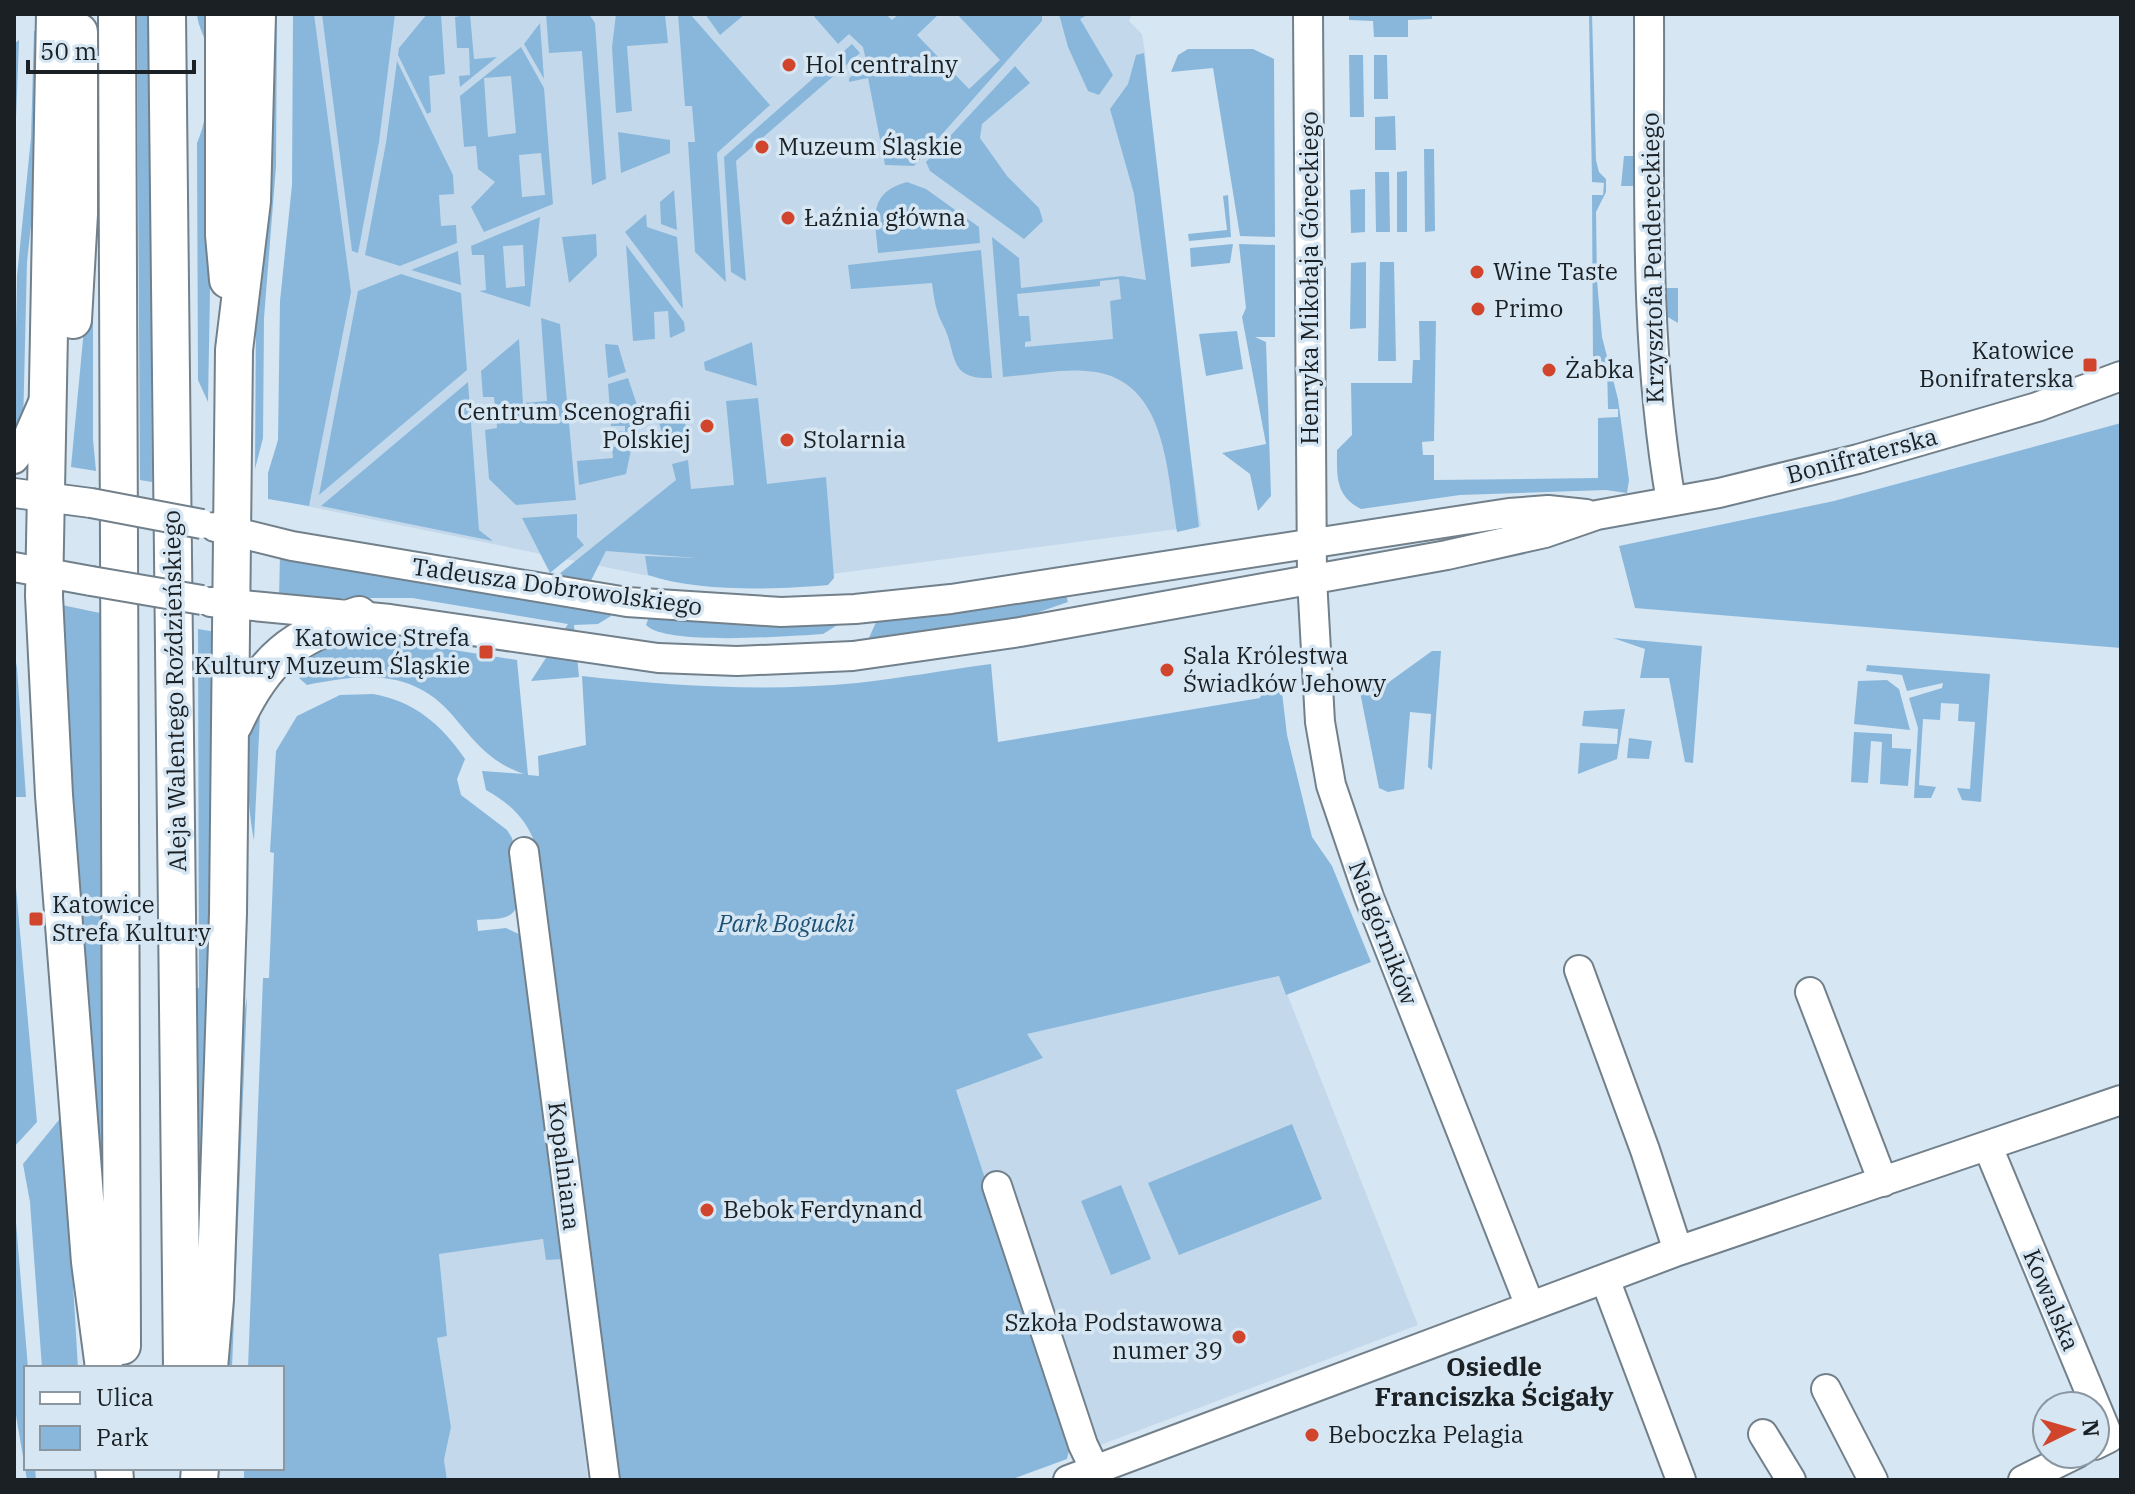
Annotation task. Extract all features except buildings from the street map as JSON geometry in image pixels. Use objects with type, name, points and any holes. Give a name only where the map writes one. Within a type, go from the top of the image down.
[{"type":"main road","points":[[55,14],[47,392],[30,495],[29,570],[46,653],[87,1215],[104,1366]]},
{"type":"main road","points":[[30,495],[64,431],[79,214],[79,14]]},
{"type":"main road","points":[[117,14],[122,1366]]},
{"type":"main road","name":"Aleja Walentego Roździeńskiego","points":[[167,14],[182,1366]]},
{"type":"main road","points":[[224,14],[224,235],[234,350]]},
{"type":"main road","points":[[209,1366],[215,1299],[231,729],[217,603],[218,528],[234,350],[252,201],[257,14]]},
{"type":"main road","points":[[14,608],[46,653]]},
{"type":"main road","points":[[231,729],[248,693],[279,656],[300,638],[359,615]]},
{"type":"street","name":"Henryka Mikołaja Góreckiego","points":[[1308,14],[1311,542]]},
{"type":"street","name":"Krzysztofa Pendereckiego","points":[[1649,14],[1652,358],[1671,501]]},
{"type":"street","name":"Bonifraterska","points":[[1312,579],[1475,549],[1545,533],[1597,515],[1858,459],[2023,411],[2121,376]]},
{"type":"street","points":[[14,459],[23,448],[47,392]]},
{"type":"street","name":"Tadeusza Dobrowolskiego","points":[[30,495],[91,503],[307,548],[627,602],[781,612],[855,609],[951,599],[1311,542]]},
{"type":"street","name":"Bonifraterska","points":[[1311,542],[1509,513],[1548,510],[1597,515]]},
{"type":"street","name":"Nadgórników","points":[[1311,542],[1320,722],[1339,814],[1530,1306]]},
{"type":"street","points":[[29,570],[217,603],[359,615],[646,657],[780,660],[910,649],[1312,579]]},
{"type":"street","name":"Kopalniana","points":[[524,852],[605,1480]]},
{"type":"street","points":[[1579,970],[1645,1150],[1678,1251]]},
{"type":"street","points":[[1810,992],[1883,1182]]},
{"type":"street","points":[[1068,1480],[1098,1475],[1678,1251],[2121,1100]]},
{"type":"street","name":"Kowalska","points":[[1988,1147],[2089,1390]]},
{"type":"street","points":[[997,1186],[1083,1445],[1098,1475]]},
{"type":"street","points":[[1605,1279],[1681,1480]]},
{"type":"street","points":[[1826,1389],[1873,1480]]},
{"type":"street","points":[[1763,1434],[1791,1480]]},
{"type":"street","points":[[2023,1480],[2043,1470]]},
{"type":"shaded area","points":[[295,14],[1132,14],[1129,21],[1142,34],[1145,52],[1163,267],[1201,526],[762,583],[644,575],[282,501],[282,323],[296,157]]},
{"type":"shaded area","points":[[1280,976],[1418,1325],[1095,1447],[1085,1424],[1092,1421],[1086,1407],[1081,1409],[988,1189],[955,1090],[1043,1058],[1026,1034]]},
{"type":"shaded area","points":[[543,1239],[564,1259],[588,1480],[447,1480],[444,1460],[451,1427],[437,1338],[447,1336],[439,1253]]},
{"type":"green space","points":[[137,14],[150,14],[152,482],[140,480]]},
{"type":"green space","points":[[197,14],[215,14],[208,402],[198,380],[197,143],[206,109],[208,72],[206,45]]},
{"type":"green space","points":[[269,14],[277,14],[276,166],[264,318],[263,438],[255,469],[256,311]]},
{"type":"green space","points":[[293,14],[314,14],[351,292],[309,506],[268,499],[268,473],[278,440],[280,301],[292,185]]},
{"type":"green space","points":[[322,14],[395,14],[379,142],[358,253],[352,251]]},
{"type":"green space","points":[[427,14],[441,14],[445,74],[429,76],[431,112],[427,114],[398,55],[399,48]]},
{"type":"green space","points":[[470,14],[474,59],[497,57],[460,87],[459,76],[470,75],[469,48],[457,48],[455,17]]},
{"type":"green space","points":[[546,14],[589,14],[595,23],[606,179],[592,185],[582,51],[549,53]]},
{"type":"green space","points":[[616,14],[665,14],[668,43],[627,46],[632,111],[616,113],[612,47]]},
{"type":"green space","points":[[678,14],[690,14],[770,105],[717,153],[726,282],[695,252],[688,142],[695,142],[692,106],[685,106]]},
{"type":"green space","points":[[705,14],[745,14],[720,35]]},
{"type":"green space","points":[[812,14],[886,14],[892,20],[899,14],[939,14],[917,35],[969,89],[1000,60],[957,14],[1042,14],[1042,21],[914,166],[885,165],[868,78],[849,82],[849,78],[867,65],[863,47],[849,34],[838,44]]},
{"type":"green space","points":[[1059,14],[1089,14],[1080,19],[1113,75],[1099,95],[1088,91],[1068,47]]},
{"type":"green space","points":[[1349,14],[1432,14],[1432,19],[1408,20],[1408,37],[1374,37],[1373,21],[1349,20]]},
{"type":"green space","points":[[1589,14],[1592,14],[1596,160],[1599,172],[1606,179],[1606,192],[1596,212],[1597,281],[1602,337],[1618,399],[1629,480],[1627,493],[1606,490],[1460,495],[1361,509],[1346,498],[1338,477],[1337,450],[1352,435],[1351,383],[1412,383],[1413,360],[1420,360],[1419,321],[1436,321],[1434,441],[1422,442],[1423,455],[1434,455],[1434,480],[1598,478],[1598,418],[1618,417],[1618,409],[1608,409],[1607,364],[1593,364],[1592,195],[1603,195],[1604,183],[1592,182]]},
{"type":"green space","points":[[540,23],[544,79],[524,44]]},
{"type":"green space","points":[[34,31],[42,31],[40,141],[27,262],[23,426],[14,447],[17,276],[31,138]]},
{"type":"green space","points":[[19,40],[14,172],[14,44]]},
{"type":"green space","points":[[852,44],[860,53],[736,161],[746,281],[731,272],[724,157]]},
{"type":"green space","points":[[521,47],[544,88],[553,204],[484,232],[471,207],[495,182],[478,169],[476,146],[464,147],[460,96]],"holes":[[[511,76],[516,133],[488,137],[484,78]],[[541,153],[545,195],[522,197],[519,155]]]},
{"type":"green space","points":[[1188,49],[1253,49],[1274,59],[1275,237],[1240,236],[1213,68],[1171,72],[1178,55]]},
{"type":"green space","points":[[1144,53],[1199,527],[1177,532],[1160,436],[1151,413],[1138,394],[1120,380],[1096,372],[1061,371],[1003,377],[992,237],[1019,258],[1021,288],[1122,276],[1146,280],[1134,194],[1110,109],[1128,84],[1136,55]],"holes":[[[1119,279],[1121,299],[1110,301],[1113,339],[1025,347],[1025,342],[1031,341],[1029,316],[1019,316],[1017,294],[1100,286],[1100,281]]]},
{"type":"green space","points":[[1349,55],[1363,55],[1364,117],[1350,117]]},
{"type":"green space","points":[[1374,55],[1387,55],[1388,99],[1374,99]]},
{"type":"green space","points":[[397,61],[453,175],[454,194],[439,195],[441,226],[456,225],[457,243],[400,266],[365,255],[386,143]]},
{"type":"green space","points":[[1015,66],[1030,83],[982,124],[980,138],[1007,176],[1039,208],[1043,221],[1024,239],[930,171],[926,162]]},
{"type":"green space","points":[[1395,116],[1396,150],[1375,150],[1375,117]]},
{"type":"green space","points":[[618,132],[670,140],[670,153],[621,173]]},
{"type":"green space","points":[[1424,149],[1434,149],[1435,231],[1425,232]]},
{"type":"green space","points":[[1624,156],[1637,156],[1635,186],[1621,186]]},
{"type":"green space","points":[[1407,171],[1407,232],[1397,232],[1397,172]]},
{"type":"green space","points":[[1375,172],[1389,172],[1390,232],[1376,232]]},
{"type":"green space","points":[[907,182],[926,189],[979,227],[980,243],[878,253],[875,218],[879,200],[894,187]]},
{"type":"green space","points":[[1365,189],[1365,232],[1351,233],[1350,190]]},
{"type":"green space","points":[[674,190],[677,230],[661,224],[660,202]]},
{"type":"green space","points":[[1228,195],[1231,237],[1189,241],[1188,234],[1227,230],[1223,196]]},
{"type":"green space","points":[[646,214],[647,227],[677,237],[683,309],[625,232]]},
{"type":"green space","points":[[540,217],[530,307],[479,291],[486,290],[484,255],[472,255],[471,246]],"holes":[[[523,245],[525,286],[506,288],[503,246]]]},
{"type":"green space","points":[[93,233],[93,439],[96,471],[71,467]]},
{"type":"green space","points":[[596,234],[597,256],[569,283],[562,237]]},
{"type":"green space","points":[[1233,244],[1230,263],[1191,267],[1190,248]]},
{"type":"green space","points":[[1239,244],[1275,245],[1275,337],[1255,337],[1266,342],[1271,496],[1258,511],[1250,474],[1222,453],[1266,444],[1242,317],[1246,308]]},
{"type":"green space","points":[[626,245],[684,322],[685,331],[670,338],[668,311],[654,312],[655,339],[633,341]]},
{"type":"green space","points":[[981,250],[992,378],[967,374],[956,363],[937,310],[932,283],[851,289],[848,265]]},
{"type":"green space","points":[[458,251],[461,285],[411,270]]},
{"type":"green space","points":[[1366,262],[1366,328],[1350,329],[1351,263]]},
{"type":"green space","points":[[1380,262],[1394,262],[1396,361],[1378,361]]},
{"type":"green space","points":[[401,274],[461,293],[467,370],[319,495],[358,291]]},
{"type":"green space","points":[[1662,288],[1678,288],[1678,323],[1666,316]]},
{"type":"green space","points":[[541,318],[560,324],[576,500],[516,505],[489,479],[485,430],[497,428],[494,397],[483,397],[481,371],[519,339],[523,403],[547,401]]},
{"type":"green space","points":[[1237,331],[1243,369],[1206,376],[1199,334]]},
{"type":"green space","points":[[752,342],[757,386],[705,370],[704,362]]},
{"type":"green space","points":[[605,344],[618,345],[626,372],[608,378]]},
{"type":"green space","points":[[628,378],[639,411],[626,474],[579,485],[577,461],[613,458],[612,447],[626,445],[626,438],[612,438],[612,432],[625,431],[625,426],[611,426],[608,384]]},
{"type":"green space","points":[[468,382],[479,530],[493,541],[321,506]]},
{"type":"green space","points":[[758,398],[767,484],[826,477],[834,578],[828,585],[761,589],[668,581],[648,575],[645,556],[696,558],[606,551],[578,606],[609,612],[611,616],[598,624],[574,625],[579,677],[531,681],[568,624],[412,598],[279,598],[280,555],[553,579],[676,480],[672,464],[688,460],[691,489],[734,485],[726,401]]},
{"type":"green space","points":[[684,405],[687,447],[668,452],[654,407]]},
{"type":"green space","points":[[2121,423],[2121,648],[1635,608],[1619,546],[1834,501]]},
{"type":"green space","points":[[577,514],[577,537],[584,545],[550,573],[522,518]]},
{"type":"green space","points":[[1065,592],[1068,602],[1019,619],[868,640],[877,620]]},
{"type":"green space","points":[[57,604],[100,613],[104,707],[104,1240]]},
{"type":"green space","points":[[649,617],[727,623],[839,624],[823,634],[702,638],[658,631],[646,625]]},
{"type":"green space","points":[[198,629],[216,632],[209,849],[215,956],[200,1338],[193,989],[199,988]]},
{"type":"green space","name":"Park Bogucki","points":[[367,636],[517,660],[528,775],[539,776],[538,756],[586,745],[582,676],[685,685],[823,686],[991,664],[998,742],[1260,698],[1265,684],[1281,684],[1287,735],[1312,837],[1332,866],[1371,962],[1286,995],[1279,976],[1027,1034],[1043,1058],[956,1090],[1071,1441],[1067,1459],[1010,1480],[614,1480],[535,844],[516,812],[486,790],[482,771],[524,774],[493,758],[438,701],[404,682],[367,677],[307,685],[300,679],[293,662],[338,639]]},
{"type":"green space","points":[[1613,638],[1702,646],[1693,763],[1685,762],[1669,678],[1640,678],[1645,649]]},
{"type":"green space","points":[[14,651],[17,668],[26,797],[14,797]]},
{"type":"green space","points":[[1432,651],[1441,651],[1432,770],[1428,767],[1431,714],[1410,712],[1404,789],[1388,792],[1379,788],[1359,687],[1389,682]]},
{"type":"green space","points":[[1867,665],[1990,674],[1981,802],[1962,800],[1957,788],[1970,789],[1975,722],[1958,721],[1959,704],[1941,703],[1940,720],[1923,719],[1919,785],[1936,787],[1931,798],[1914,798],[1918,728],[1909,698],[1942,688],[1943,683],[1907,691],[1902,675],[1866,671]]},
{"type":"green space","points":[[1887,680],[1899,689],[1910,730],[1854,724],[1858,681]]},
{"type":"green space","points":[[340,695],[388,697],[426,716],[447,735],[465,759],[457,779],[461,795],[507,830],[512,838],[519,880],[520,891],[515,910],[497,919],[477,920],[478,931],[506,928],[523,936],[564,1259],[546,1260],[543,1239],[439,1254],[447,1336],[437,1338],[451,1427],[444,1460],[447,1480],[244,1480],[244,1470],[284,1470],[284,1366],[248,1366],[263,978],[269,978],[274,853],[270,852],[276,751],[297,716]]},
{"type":"green space","points":[[262,703],[254,840],[248,789],[248,747],[255,713]]},
{"type":"green space","points":[[1625,709],[1617,759],[1578,774],[1580,743],[1617,744],[1618,729],[1582,726],[1584,711]]},
{"type":"green space","points":[[1854,732],[1892,734],[1892,748],[1911,749],[1908,786],[1880,784],[1882,742],[1871,741],[1868,783],[1851,782]]},
{"type":"green space","points":[[1629,738],[1652,741],[1649,759],[1627,758]]},
{"type":"green space","points":[[14,865],[37,1122],[14,1147]]},
{"type":"green space","points":[[247,997],[232,1366],[224,1366],[236,1060]]},
{"type":"green space","points":[[63,1115],[78,1366],[42,1366],[30,1202],[23,1164]]},
{"type":"green space","points":[[1292,1124],[1322,1199],[1179,1255],[1148,1183]]},
{"type":"green space","points":[[1121,1185],[1151,1259],[1111,1275],[1081,1201]]},
{"type":"green space","points":[[14,1198],[28,1366],[24,1366],[24,1462],[14,1404]]},
{"type":"green space","points":[[25,1470],[35,1470],[36,1480],[27,1480]]},
{"type":"place","name":"Hol centralny","points":[[789,65]]},
{"type":"place","name":"Muzeum Śląskie","points":[[762,147]]},
{"type":"place","name":"Łaźnia główna","points":[[788,218]]},
{"type":"place","name":"Wine Taste","points":[[1477,272]]},
{"type":"place","name":"Primo","points":[[1478,309]]},
{"type":"place","name":"Katowice Bonifraterska","points":[[2090,365]]},
{"type":"place","name":"Żabka","points":[[1549,370]]},
{"type":"place","name":"Centrum Scenografii Polskiej","points":[[707,426]]},
{"type":"place","name":"Stolarnia","points":[[787,440]]},
{"type":"place","name":"Katowice Strefa Kultury Muzeum Śląskie","points":[[486,652]]},
{"type":"place","name":"Sala Królestwa Świadków Jehowy","points":[[1167,670]]},
{"type":"place","name":"Katowice Strefa Kultury","points":[[36,919]]},
{"type":"place","name":"Bebok Ferdynand","points":[[707,1210]]},
{"type":"place","name":"Szkoła Podstawowa numer 39","points":[[1239,1337]]},
{"type":"place","name":"Beboczka Pelagia","points":[[1312,1435]]},
{"type":"district","name":"Osiedle Franciszka Ścigały","points":[[1494,1382]]}]
